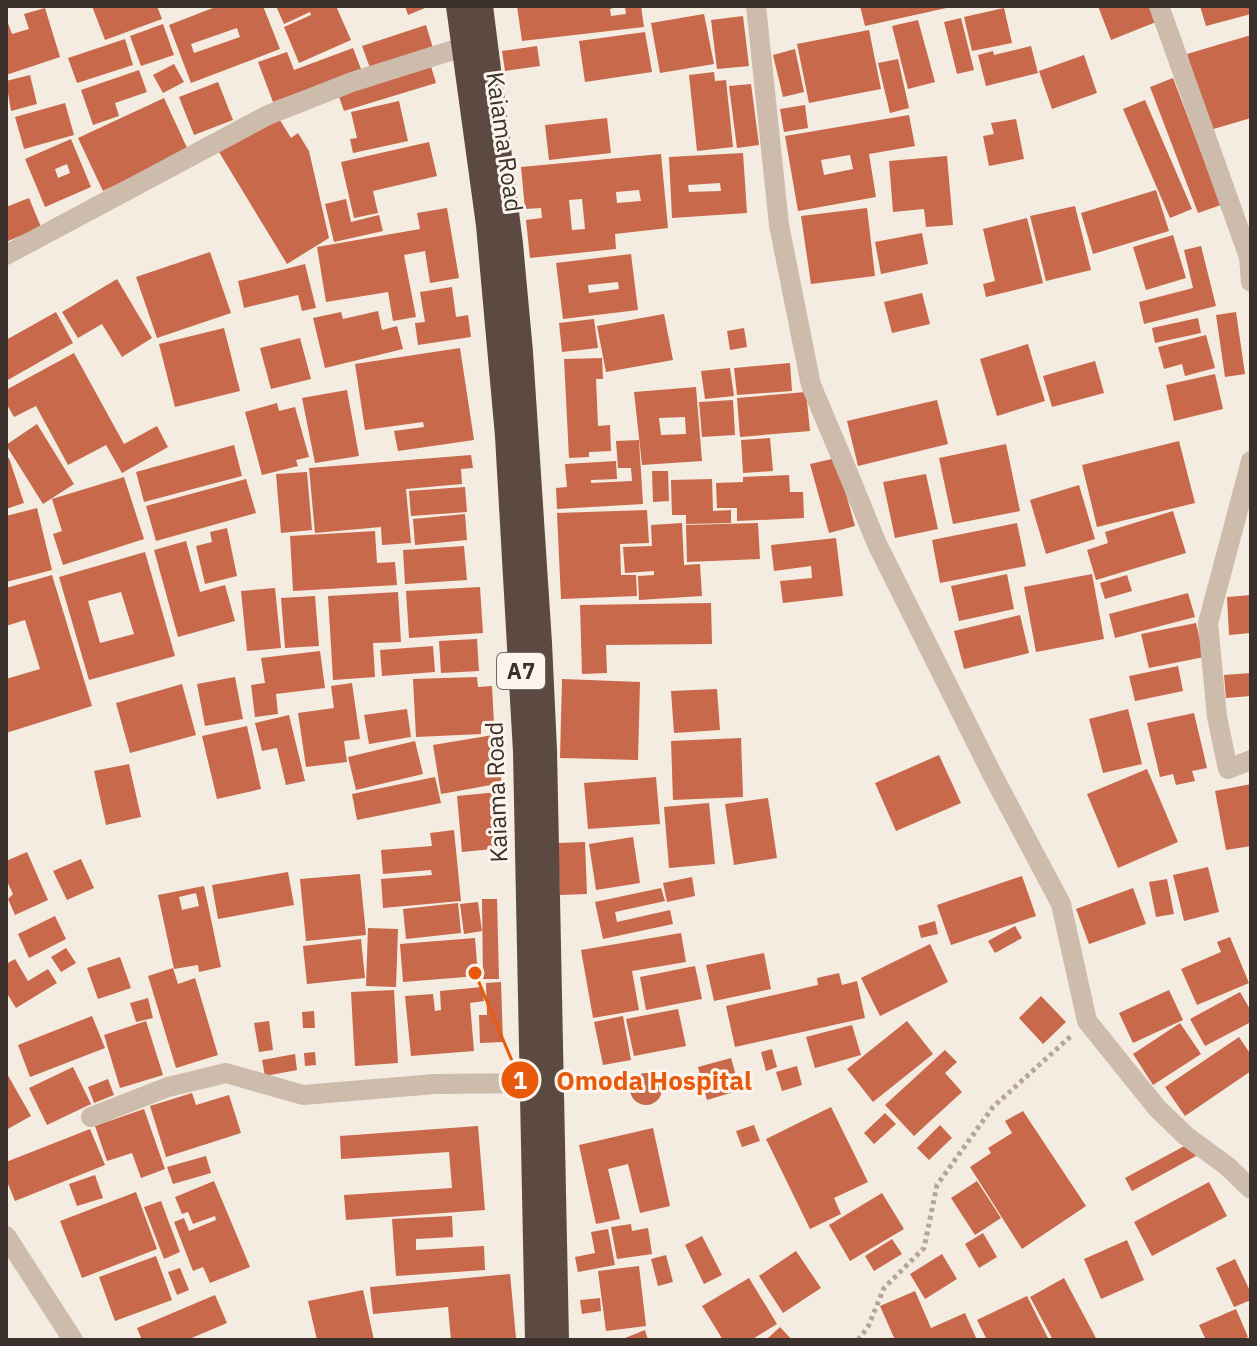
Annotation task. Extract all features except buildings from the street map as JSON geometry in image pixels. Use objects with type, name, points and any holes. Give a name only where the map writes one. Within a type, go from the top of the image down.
[{"type":"highway","name":"Kaiama Road","points":[[458,6],[488,225],[507,436],[525,752],[537,1340]]},
{"type":"highway","name":"Kaiama Road","points":[[481,6],[514,275],[540,643],[557,1340]]},
{"type":"street","points":[[756,6],[779,225],[811,385],[877,544],[1061,904],[1087,1021],[1157,1108],[1251,1189]]},
{"type":"street","points":[[1159,6],[1249,257],[1251,282]]},
{"type":"street","points":[[6,255],[268,115],[352,82],[463,47]]},
{"type":"street","points":[[1251,461],[1208,623],[1217,717],[1228,769],[1251,760]]},
{"type":"street","points":[[91,1117],[168,1087],[226,1073],[303,1095],[435,1084],[532,1083]]},
{"type":"street","points":[[6,1236],[73,1340]]},
{"type":"path","points":[[858,1340],[868,1327],[884,1288],[924,1248],[937,1185],[993,1107],[1087,1021]]},
{"type":"place","name":"Omoda Hospital","points":[[475,973]]}]
